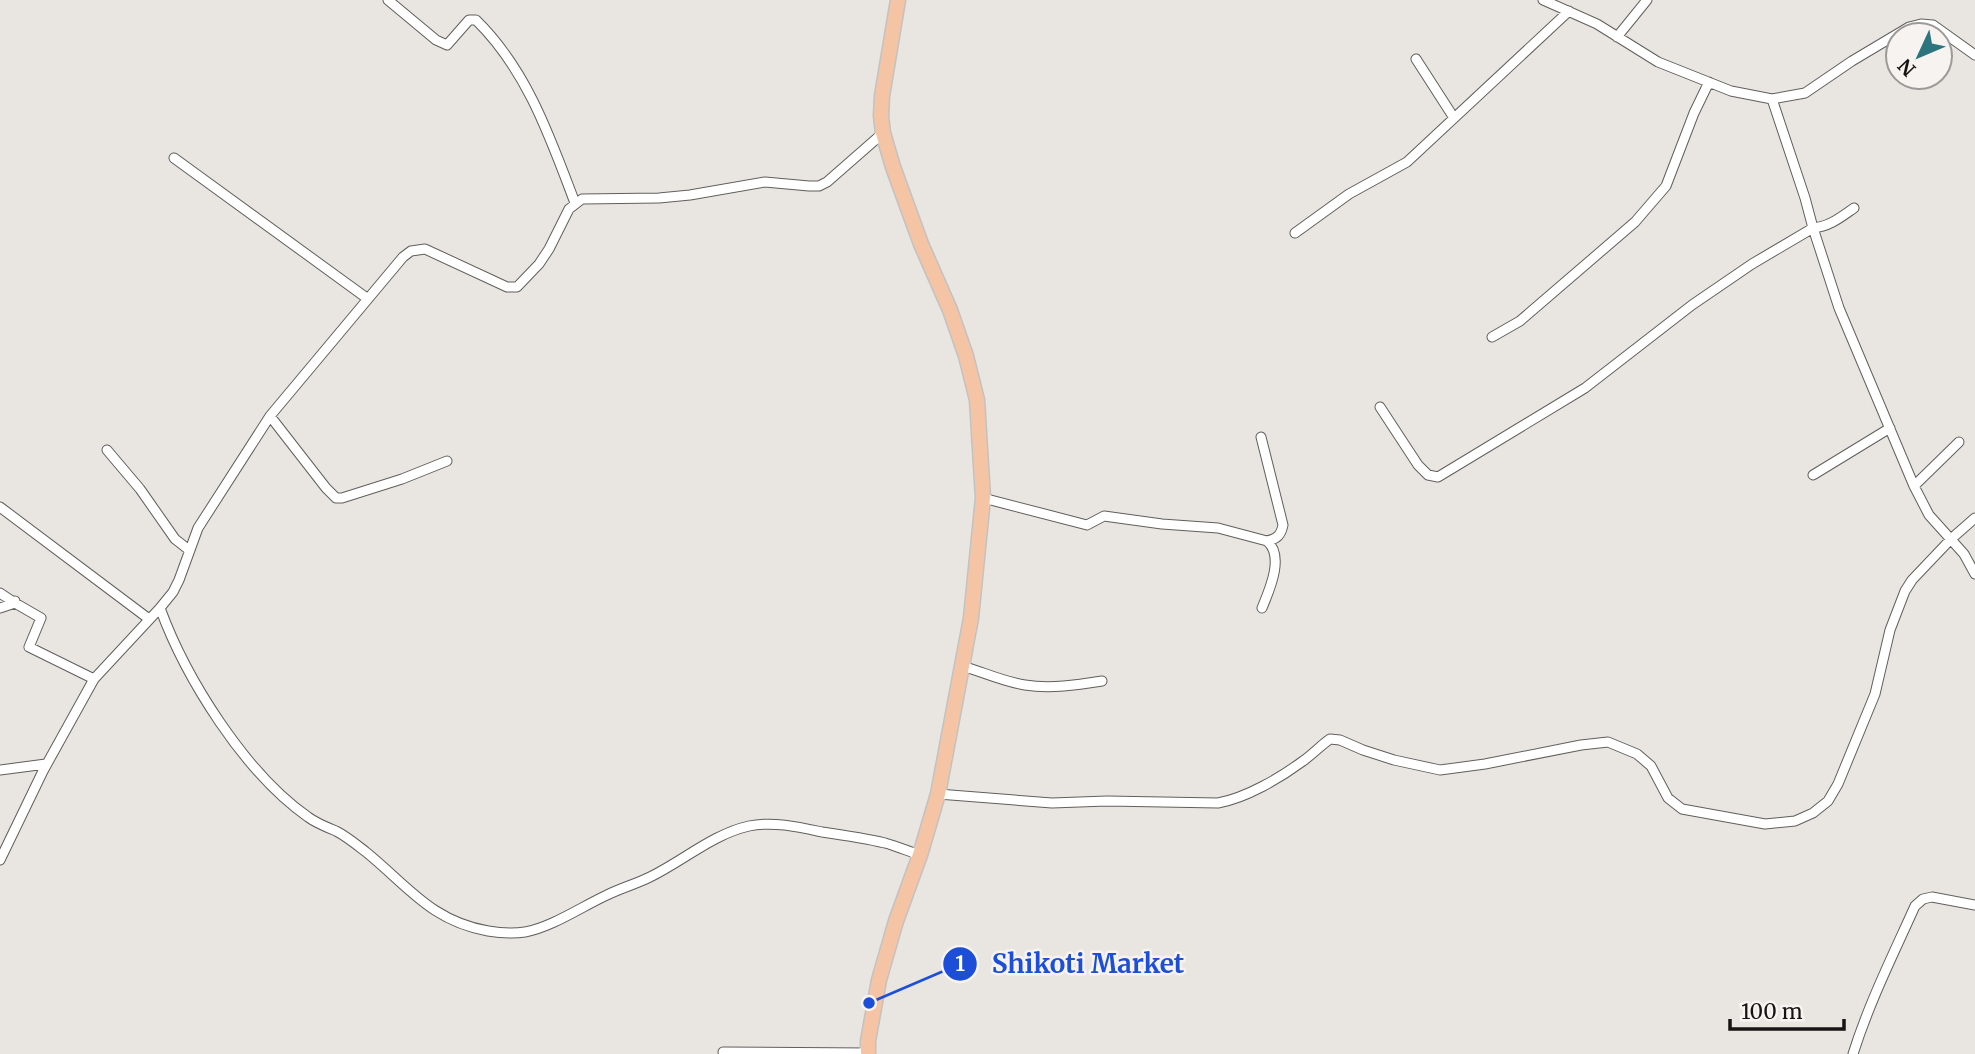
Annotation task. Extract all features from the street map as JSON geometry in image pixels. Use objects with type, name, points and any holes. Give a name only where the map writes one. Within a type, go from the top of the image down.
[{"type":"main road","points":[[868,1054],[879,980],[938,794],[971,618],[983,498],[977,400],[966,356],[950,310],[921,244],[883,133],[883,96],[898,0]]},
{"type":"street","points":[[388,0],[436,40],[447,45],[469,20],[476,20],[486,30],[506,54],[531,95],[575,203]]},
{"type":"street","points":[[1543,0],[1569,11],[1658,62],[1731,91],[1772,99],[1805,93],[1898,33],[1921,24],[1933,25],[1975,55]]},
{"type":"street","points":[[1617,37],[1647,0]]},
{"type":"street","points":[[1295,233],[1349,194],[1407,162],[1569,11]]},
{"type":"street","points":[[1416,59],[1454,118]]},
{"type":"street","points":[[1492,337],[1520,321],[1635,222],[1666,186],[1709,82]]},
{"type":"street","points":[[1772,99],[1839,307],[1913,486],[1929,515],[1964,554],[1975,574]]},
{"type":"street","points":[[0,860],[46,765],[94,679],[160,608],[179,580],[198,528],[270,416],[403,257],[411,251],[425,249],[507,287],[517,287],[549,249],[569,208],[582,199],[659,198],[765,182],[819,186],[883,133]]},
{"type":"street","points":[[174,158],[368,299]]},
{"type":"street","points":[[1380,408],[1418,466],[1428,475],[1438,477],[1586,388],[1692,305],[1752,264],[1813,228],[1823,227],[1854,208]]},
{"type":"street","points":[[270,416],[326,488],[337,498],[402,479],[447,461]]},
{"type":"street","points":[[1813,475],[1890,428]]},
{"type":"street","points":[[983,498],[1087,525],[1104,516],[1218,528],[1268,541],[1275,539],[1282,532],[1283,525],[1261,437]]},
{"type":"street","points":[[1913,486],[1959,442]]},
{"type":"street","points":[[107,450],[140,489],[175,539],[189,550]]},
{"type":"street","points":[[0,507],[149,619]]},
{"type":"street","points":[[938,794],[1052,803],[1218,803],[1247,794],[1303,762],[1327,741],[1334,739],[1394,760],[1440,770],[1608,742],[1637,754],[1651,766],[1668,798],[1682,809],[1765,824],[1796,821],[1813,813],[1828,801],[1838,784],[1875,694],[1890,630],[1905,591],[1951,539],[1975,518]]},
{"type":"street","points":[[1262,608],[1275,570],[1275,553],[1268,541]]},
{"type":"street","points":[[0,593],[41,618],[29,647],[94,679]]},
{"type":"street","points":[[0,608],[15,600]]},
{"type":"street","points":[[160,608],[170,635],[196,685],[253,766],[301,812],[360,847],[434,911],[475,929],[527,932],[651,876],[712,841],[752,825],[784,825],[885,843],[920,855]]},
{"type":"street","points":[[962,666],[1022,685],[1039,687],[1102,681]]},
{"type":"street","points":[[0,770],[46,765]]},
{"type":"street","points":[[1853,1054],[1861,1027],[1915,906],[1923,899],[1932,897],[1975,905]]},
{"type":"street","points":[[723,1052],[868,1054]]},
{"type":"place","name":"Shikoti Market","points":[[869,1003]]}]
